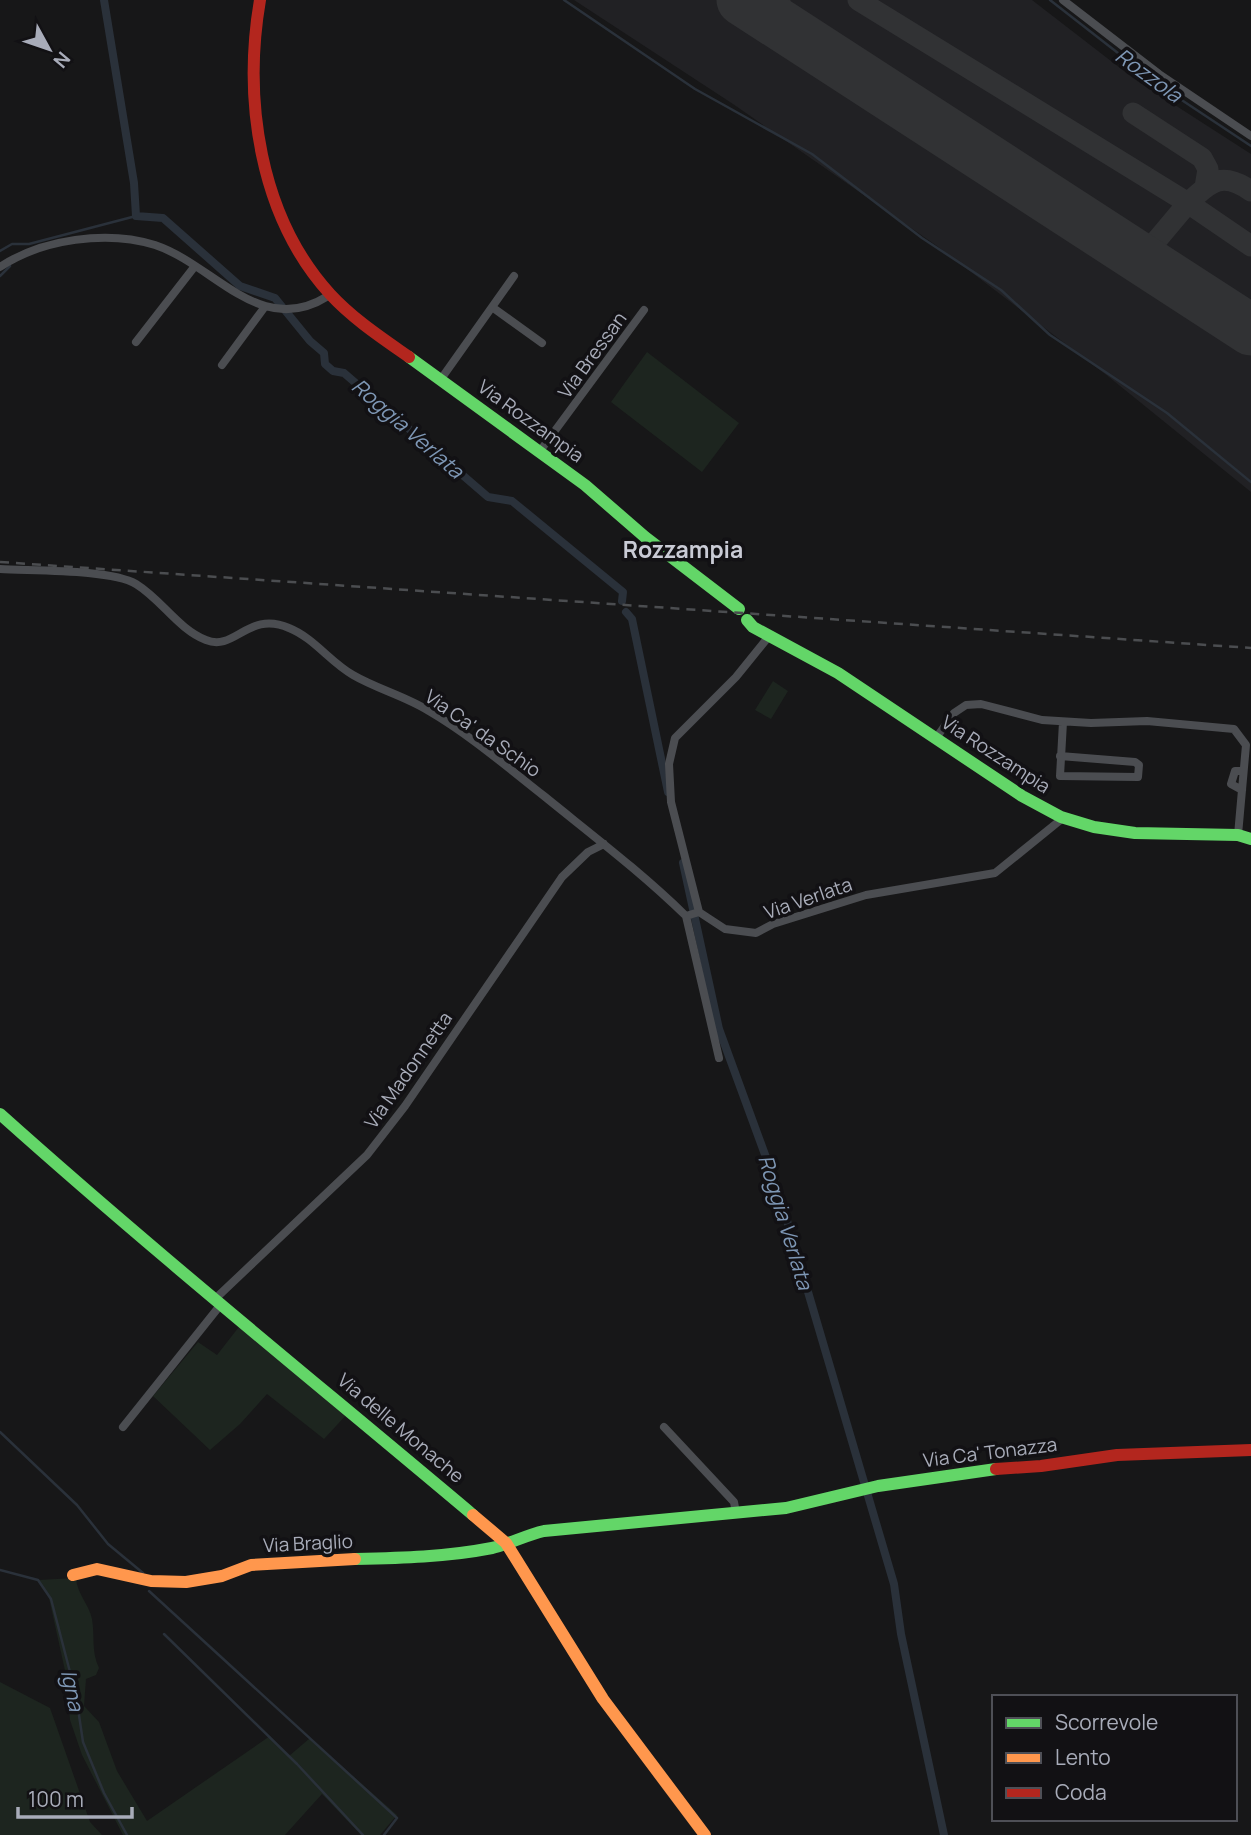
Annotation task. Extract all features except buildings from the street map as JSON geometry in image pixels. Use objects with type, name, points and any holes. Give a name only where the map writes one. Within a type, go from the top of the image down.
[{"type":"street","points":[[0,267],[23,254],[96,238],[155,245],[264,308],[284,310],[316,303],[328,296],[282,213],[268,181],[257,139],[251,54],[260,0]]},
{"type":"street","points":[[1063,0],[1159,74],[1251,136]]},
{"type":"street","points":[[136,342],[195,266]]},
{"type":"street","points":[[441,379],[514,276]]},
{"type":"street","name":"Via Rozzampia","points":[[328,296],[540,451],[743,615],[753,627],[825,663],[936,738],[1063,818],[1107,830],[1143,834],[1238,835],[1251,839]]},
{"type":"street","points":[[492,307],[542,343]]},
{"type":"street","points":[[222,365],[264,308]]},
{"type":"street","name":"Via Bressan","points":[[540,451],[644,310]]},
{"type":"street","name":"Via Ca' da Schio","points":[[0,569],[127,580],[151,595],[192,634],[209,642],[225,642],[258,624],[271,621],[291,628],[349,673],[406,699],[447,723],[693,914]]},
{"type":"street","points":[[719,1058],[671,802],[669,764],[675,738],[736,677],[770,635]]},
{"type":"street","points":[[936,738],[954,713],[966,705],[981,704],[1042,720],[1128,720],[1234,729],[1246,745],[1238,835]]},
{"type":"street","points":[[1060,756],[1135,762],[1139,765],[1138,777],[1136,780],[1060,776],[1060,756],[1063,722]]},
{"type":"street","name":"Via Verlata","points":[[693,914],[725,929],[756,933],[773,924],[866,895],[995,873],[1063,818]]},
{"type":"street","name":"Via Madonnetta","points":[[219,1301],[367,1155],[405,1106],[562,877],[588,852],[604,844]]},
{"type":"street","name":"Via delle Monache","points":[[0,1114],[128,1229],[219,1301],[506,1543],[603,1699],[705,1835]]},
{"type":"street","points":[[123,1427],[219,1301]]},
{"type":"street","points":[[664,1427],[734,1502],[736,1513]]},
{"type":"street","name":"Via Ca' Tonazza","points":[[506,1543],[514,1538],[544,1531],[786,1508],[951,1474],[1117,1455],[1251,1450]]},
{"type":"street","name":"Via Braglio","points":[[73,1575],[97,1569],[151,1581],[187,1583],[222,1576],[251,1565],[327,1559],[416,1558],[506,1543]]},
{"type":"shaded area","points":[[574,0],[1032,0],[1133,78],[1251,154],[1251,492],[1109,377],[937,246],[733,104]]},
{"type":"shaded area","points":[[647,352],[739,423],[702,472],[611,402]]},
{"type":"shaded area","points":[[773,681],[788,691],[771,719],[755,710]]},
{"type":"shaded area","points":[[242,1323],[349,1412],[324,1439],[267,1394],[240,1424],[210,1450],[153,1396],[198,1342],[217,1355]]},
{"type":"shaded area","points":[[76,1578],[78,1589],[92,1619],[94,1650],[99,1668],[96,1675],[86,1679],[84,1706],[99,1722],[117,1771],[147,1821],[270,1736],[289,1756],[310,1738],[397,1815],[380,1835],[361,1835],[322,1794],[285,1835],[123,1835],[82,1755],[70,1720],[66,1675],[49,1598],[38,1580]]},
{"type":"shaded area","points":[[0,1682],[50,1708],[90,1822],[102,1835],[0,1835]]},
{"type":"waterway","name":"Roggia Verlata","points":[[104,0],[134,183],[136,216],[163,218],[240,286],[275,298],[310,341],[324,353],[325,364],[333,371],[344,373],[488,497],[512,501],[623,592],[622,601]]},
{"type":"waterway","points":[[564,0],[695,89],[812,154],[922,238],[1001,290],[1050,335],[1167,413],[1251,482]]},
{"type":"waterway","name":"Rozzola","points":[[1050,0],[1159,85],[1251,146]]},
{"type":"waterway","points":[[0,251],[12,244],[29,244],[136,216]]},
{"type":"waterway","points":[[0,276],[10,266]]},
{"type":"waterway","name":"Roggia Verlata","points":[[626,612],[632,619],[668,792]]},
{"type":"waterway","name":"Roggia Verlata","points":[[683,863],[719,1029],[778,1190],[894,1584],[901,1634],[944,1835]]},
{"type":"waterway","points":[[0,1432],[77,1505],[108,1544],[143,1573]]},
{"type":"waterway","name":"Igna","points":[[0,1570],[38,1580],[51,1599],[76,1695],[83,1742],[104,1793],[127,1835]]},
{"type":"waterway","points":[[149,1591],[397,1818],[384,1835]]},
{"type":"waterway","points":[[164,1634],[297,1764],[363,1835]]},
{"type":"taxiway","points":[[780,0],[779,11],[787,29]]},
{"type":"taxiway","points":[[858,0],[1188,203],[1218,181],[1232,181],[1251,191]]},
{"type":"taxiway","points":[[1133,113],[1202,158],[1208,169],[1205,187]]},
{"type":"taxiway","points":[[1125,249],[1151,247],[1188,203],[1251,246]]},
{"type":"taxiway","points":[[1151,247],[1153,259],[1161,272]]},
{"type":"runway","points":[[742,0],[1251,330]]},
{"type":"railway","points":[[0,562],[1251,648]]},
{"type":"traffic: fast","points":[[409,357],[585,485],[645,537],[739,609]]},
{"type":"traffic: fast","points":[[747,620],[753,627],[838,673],[1022,796],[1061,817],[1094,827],[1135,833],[1238,835],[1251,839]]},
{"type":"traffic: fast","points":[[0,1114],[176,1266],[473,1515]]},
{"type":"traffic: fast","points":[[355,1559],[475,1551],[498,1547],[544,1531],[786,1508],[878,1486],[996,1469]]},
{"type":"traffic: slow","points":[[473,1515],[506,1543],[603,1699],[705,1835]]},
{"type":"traffic: slow","points":[[73,1575],[97,1569],[151,1581],[186,1582],[222,1576],[251,1565],[355,1559]]},
{"type":"traffic: jam","points":[[260,0],[255,38],[256,116],[272,193],[287,229],[306,263],[330,294],[358,320],[409,357]]},
{"type":"traffic: jam","points":[[996,1469],[1041,1466],[1117,1455],[1251,1450]]},
{"type":"district","name":"Rozzampia","points":[[683,549]]}]
